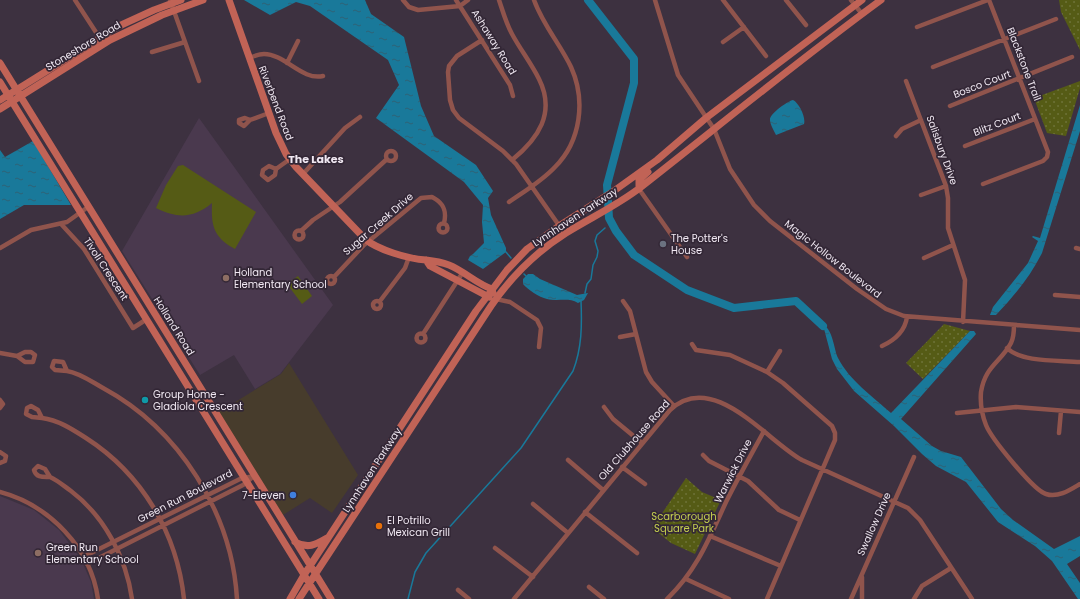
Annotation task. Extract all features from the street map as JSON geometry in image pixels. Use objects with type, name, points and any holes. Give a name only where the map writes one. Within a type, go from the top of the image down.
[{"type":"main road","points":[[172,5],[181,0]]},
{"type":"main road","name":"Stoneshore Road","points":[[18,93],[63,60],[99,37],[137,17],[172,5],[203,0]]},
{"type":"main road","name":"Riverbend Road","points":[[229,0],[281,145],[290,159],[303,174],[368,242],[380,248],[409,257],[434,260],[462,272],[492,289]]},
{"type":"main road","name":"Lynnhaven Parkway","points":[[290,599],[304,575],[486,296],[527,249],[593,203],[611,193],[665,154],[706,118],[853,3],[862,0]]},
{"type":"main road","name":"Lynnhaven Parkway","points":[[299,599],[496,299],[534,256],[565,234],[639,189],[714,128],[881,0]]},
{"type":"main road","name":"Stoneshore Road","points":[[0,109],[10,98],[18,93],[103,43],[137,26],[172,5]]},
{"type":"main road","name":"Holland Road","points":[[0,64],[331,599]]},
{"type":"main road","name":"Holland Road","points":[[0,82],[319,599]]},
{"type":"main road","name":"Stoneshore Road","points":[[0,100],[10,98]]},
{"type":"main road","points":[[639,189],[638,184],[641,177],[659,162],[665,154]]},
{"type":"main road","name":"Riverbend Road","points":[[426,260],[430,266],[458,279],[486,296],[496,299]]},
{"type":"main road","points":[[492,289],[496,299]]},
{"type":"main road","points":[[295,542],[308,547],[316,545],[329,537]]},
{"type":"street","points":[[75,0],[103,43]]},
{"type":"street","points":[[402,0],[409,7],[418,10],[460,6],[468,0]]},
{"type":"street","name":"Ashaway Road","points":[[456,0],[510,85],[513,96]]},
{"type":"street","points":[[499,0],[509,28],[538,77],[545,98],[545,114],[537,134],[529,146],[512,160]]},
{"type":"street","points":[[509,202],[532,187],[554,168],[568,150],[576,128],[579,109],[578,88],[572,68],[545,24],[534,0]]},
{"type":"street","name":"Magic Hollow Boulevard","points":[[655,0],[678,75],[714,128],[730,169],[746,195],[761,213],[878,304],[907,317],[1080,330]]},
{"type":"street","points":[[723,0],[766,56]]},
{"type":"street","points":[[786,0],[806,26]]},
{"type":"street","points":[[917,27],[988,0]]},
{"type":"street","name":"Blackstone Trail","points":[[983,184],[1045,159],[1048,152],[988,0]]},
{"type":"street","points":[[853,3],[862,14]]},
{"type":"street","points":[[172,5],[199,81]]},
{"type":"street","points":[[933,67],[1056,19]]},
{"type":"street","points":[[723,42],[744,27]]},
{"type":"street","points":[[482,40],[457,56],[449,66],[448,72],[451,105],[459,118],[512,160],[565,234]]},
{"type":"street","points":[[287,63],[298,41]]},
{"type":"street","points":[[152,52],[185,42]]},
{"type":"street","points":[[249,58],[267,54],[312,76],[323,76]]},
{"type":"street","name":"Bosco Court","points":[[950,106],[1072,57]]},
{"type":"street","name":"Salisbury Drive","points":[[906,81],[946,186],[948,198],[948,228],[965,280],[963,322]]},
{"type":"street","points":[[250,120],[269,113]]},
{"type":"street","points":[[303,174],[345,128],[360,117]]},
{"type":"street","name":"Blitz Court","points":[[965,146],[1035,119]]},
{"type":"street","points":[[896,136],[902,129],[921,120]]},
{"type":"street","points":[[276,169],[290,159]]},
{"type":"street","points":[[301,231],[313,220],[334,206],[387,159]]},
{"type":"street","points":[[921,195],[946,186]]},
{"type":"street","points":[[639,189],[687,257]]},
{"type":"street","name":"Sugar Creek Drive","points":[[334,277],[368,242],[409,207],[424,197],[432,198],[443,206],[446,212],[444,223]]},
{"type":"street","points":[[0,248],[31,230],[62,225],[88,207]]},
{"type":"street","name":"Tivoli Crescent","points":[[62,225],[84,249],[133,328],[147,319]]},
{"type":"street","points":[[924,258],[953,245]]},
{"type":"street","points":[[380,302],[405,268],[409,257]]},
{"type":"street","points":[[423,334],[462,272]]},
{"type":"street","points":[[1056,295],[1080,297]]},
{"type":"street","points":[[496,299],[510,302],[537,320],[541,328],[539,347]]},
{"type":"street","points":[[623,301],[630,310],[649,378],[674,406]]},
{"type":"street","points":[[882,346],[902,331],[907,317]]},
{"type":"street","points":[[1014,325],[1013,337],[1008,348],[992,365],[985,378],[981,392],[982,410],[989,431],[1035,488],[1043,494],[1053,495],[1080,484]]},
{"type":"street","points":[[620,338],[636,334]]},
{"type":"street","points":[[692,344],[696,350],[730,355],[768,372],[783,383],[834,429],[835,440],[767,599]]},
{"type":"street","points":[[1008,348],[1014,354],[1024,357],[1080,362]]},
{"type":"street","points":[[768,372],[780,351]]},
{"type":"street","points":[[0,353],[17,356]]},
{"type":"street","points":[[68,371],[107,390],[146,418],[180,453],[207,495],[219,521],[229,553],[237,599]]},
{"type":"street","name":"Old Clubhouse Road","points":[[514,599],[674,406],[693,398],[711,399],[739,413],[796,457],[908,508],[920,520],[972,599]]},
{"type":"street","points":[[0,400],[2,404],[0,408]]},
{"type":"street","points":[[604,407],[613,419],[642,443]]},
{"type":"street","points":[[956,413],[1016,408],[1080,412]]},
{"type":"street","points":[[1060,433],[1061,411]]},
{"type":"street","points":[[42,418],[55,420],[76,432],[111,457],[136,482],[163,525],[177,562],[184,599]]},
{"type":"street","name":"Warwick Drive","points":[[667,599],[686,579],[699,560],[739,476],[764,431]]},
{"type":"street","points":[[0,452],[6,456],[5,461],[0,463]]},
{"type":"street","points":[[703,455],[709,461],[752,484],[779,510],[800,520]]},
{"type":"street","name":"Swallow Drive","points":[[851,599],[914,457]]},
{"type":"street","points":[[568,460],[603,490]]},
{"type":"street","points":[[622,467],[645,484]]},
{"type":"street","name":"Green Run Boulevard","points":[[83,557],[207,495],[254,476]]},
{"type":"street","points":[[50,477],[65,486],[85,503],[100,521],[117,549],[126,571],[132,599]]},
{"type":"street","name":"Green Run Boulevard","points":[[87,564],[211,502],[246,480]]},
{"type":"street","points":[[0,492],[26,501],[53,519],[70,536],[87,564],[94,581],[98,599]]},
{"type":"street","points":[[533,504],[568,534]]},
{"type":"street","points":[[585,512],[637,552]]},
{"type":"street","points":[[710,536],[781,566]]},
{"type":"street","points":[[495,548],[533,577]]},
{"type":"street","points":[[914,599],[922,586],[951,568]]},
{"type":"street","points":[[862,599],[863,574]]},
{"type":"street","points":[[686,579],[718,597],[729,599]]},
{"type":"street","points":[[588,586],[604,599]]},
{"type":"street","points":[[458,590],[469,599]]},
{"type":"shaded area","name":"Holland Elementary School","points":[[199,118],[333,305],[280,374],[255,389],[234,355],[200,375],[122,251]]},
{"type":"shaded area","points":[[289,363],[358,475],[332,513],[310,498],[283,515],[219,412],[281,374]]},
{"type":"shaded area","name":"Green Run Elementary School","points":[[0,496],[34,510],[59,530],[81,559],[91,582],[94,599],[0,599]]},
{"type":"green space","points":[[1059,0],[1080,0],[1080,50],[1061,12]]},
{"type":"green space","points":[[1080,81],[1080,88],[1066,136],[1047,133],[1034,98]]},
{"type":"green space","points":[[183,165],[256,212],[235,249],[222,240],[215,230],[212,219],[212,203],[199,212],[186,215],[172,214],[156,208],[166,185],[178,166]]},
{"type":"green space","points":[[298,276],[312,296],[302,304],[287,284]]},
{"type":"green space","points":[[944,324],[970,331],[923,379],[906,363]]},
{"type":"green space","name":"Scarborough Square Park","points":[[686,478],[702,492],[721,500],[695,554],[671,543],[652,528]]},
{"type":"water","points":[[244,0],[365,0],[371,14],[404,37],[421,106],[434,136],[476,165],[493,191],[488,198],[491,215],[506,248],[506,252],[483,269],[468,260],[470,256],[484,243],[482,222],[483,205],[464,182],[376,118],[399,85],[388,60],[310,6],[296,2],[270,15]]},
{"type":"water","points":[[793,100],[802,110],[804,124],[776,135],[770,117],[779,108]]},
{"type":"water","points":[[1080,105],[1080,131],[1042,253],[1027,278],[1015,293],[996,315],[990,315],[993,307],[1028,263],[1038,241],[1032,237],[1040,238]]},
{"type":"water","points":[[33,141],[71,205],[24,205],[0,219],[0,150],[5,157]]},
{"type":"water","points":[[528,274],[533,274],[540,279],[577,295],[588,293],[584,300],[578,303],[570,300],[551,300],[544,298],[531,291],[523,284],[523,279]]},
{"type":"water","points":[[823,325],[829,331],[838,358],[848,374],[891,413],[970,331],[974,331],[976,334],[901,419],[932,446],[941,451],[961,457],[1001,509],[1013,520],[1054,549],[1080,536],[1080,556],[1067,564],[1080,583],[1080,599],[1078,599],[1052,561],[1035,546],[998,522],[966,482],[936,466],[854,391],[837,369],[832,359]]},
{"type":"waterway","points":[[588,0],[634,59],[634,83],[607,185],[609,218],[616,231],[634,255],[687,290],[734,308],[796,301],[823,326]]},
{"type":"waterway","points":[[585,293],[587,284],[591,279],[593,265],[597,257],[598,251],[595,241],[597,235],[605,228]]},
{"type":"waterway","points":[[506,252],[511,258]]},
{"type":"waterway","points":[[408,599],[415,572],[426,553],[521,448],[573,371],[581,336],[581,301]]},
{"type":"place","name":"The Potter's House","points":[[663,244]]},
{"type":"place","name":"Holland Elementary School","points":[[226,278]]},
{"type":"place","name":"Group Home - Gladiola Crescent","points":[[145,400]]},
{"type":"place","name":"7-Eleven","points":[[293,495]]},
{"type":"place","name":"El Potrillo Mexican Grill","points":[[379,526]]},
{"type":"place","name":"Green Run Elementary School","points":[[38,553]]},
{"type":"district","name":"The Lakes","points":[[316,159]]}]
